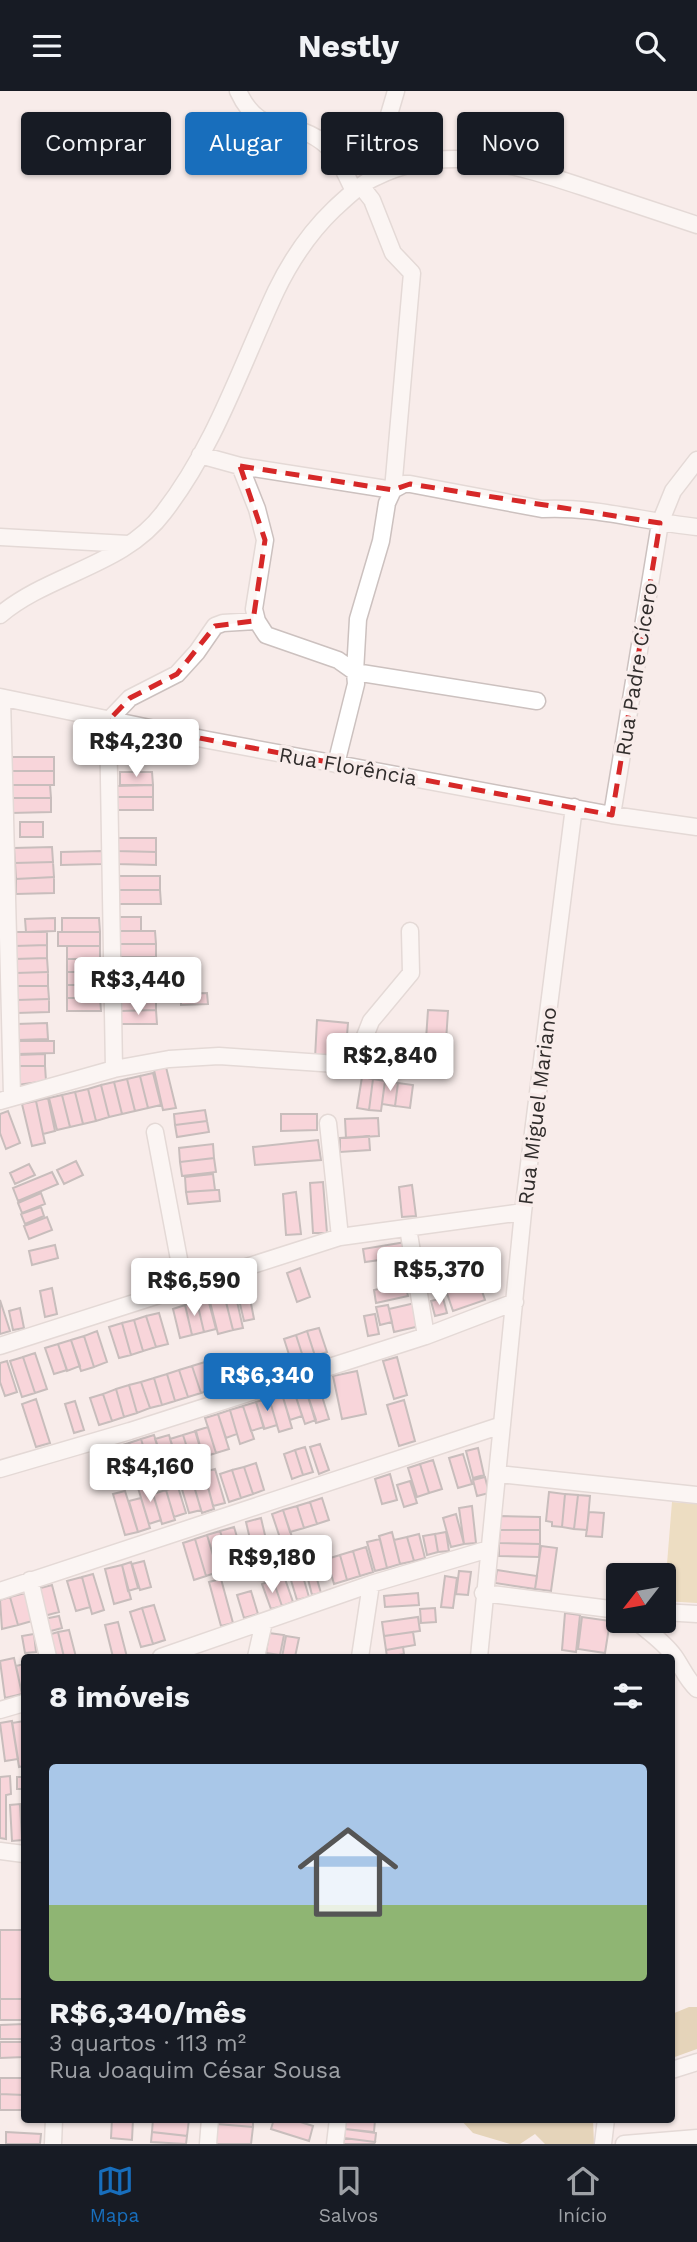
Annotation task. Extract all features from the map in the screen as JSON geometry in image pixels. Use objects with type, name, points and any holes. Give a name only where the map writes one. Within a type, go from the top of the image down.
[{"type":"street","points":[[238,91],[256,119],[303,132],[325,144],[358,188],[372,200],[393,253],[412,273],[393,490],[387,503],[382,541],[358,619],[356,684],[336,764]]},
{"type":"street","points":[[375,177],[377,155],[397,91]]},
{"type":"street","points":[[0,615],[38,589],[131,544],[149,530],[164,513],[228,403],[277,289],[298,252],[316,227],[358,188],[375,177],[411,164],[439,160],[476,160],[517,165],[697,225]]},
{"type":"street","points":[[200,455],[240,465],[393,490],[410,484],[542,509],[596,512],[697,527]]},
{"type":"street","name":"Rua Padre Cícero","points":[[612,815],[660,523],[673,491],[697,460]]},
{"type":"street","points":[[240,465],[257,509],[265,540],[254,609],[257,621],[266,635],[338,660],[355,672],[537,701]]},
{"type":"street","points":[[0,537],[131,544]]},
{"type":"street","points":[[114,1069],[108,721],[131,698],[177,674],[215,626],[257,621]]},
{"type":"street","points":[[1,697],[6,1098],[114,1069],[169,1059],[219,1056],[411,1069]]},
{"type":"street","name":"Rua Florência","points":[[1,697],[108,721],[336,764],[612,815],[697,827]]},
{"type":"street","name":"Rua Miguel Mariano","points":[[479,1654],[523,1212],[574,807]]},
{"type":"street","points":[[354,1064],[371,1021],[389,997],[408,980],[411,973],[410,931]]},
{"type":"street","points":[[328,1123],[340,1237]]},
{"type":"street","points":[[155,1132],[184,1286]]},
{"type":"street","points":[[0,1346],[340,1237],[523,1212]]},
{"type":"street","points":[[408,1227],[426,1336]]},
{"type":"street","points":[[0,1469],[130,1431],[426,1336],[516,1302]]},
{"type":"street","points":[[0,1591],[502,1425]]},
{"type":"street","points":[[499,1474],[697,1495]]},
{"type":"street","points":[[170,1654],[371,1584],[489,1549]]},
{"type":"street","points":[[30,1580],[47,1654]]},
{"type":"street","points":[[360,1654],[371,1584]]},
{"type":"street","points":[[484,1593],[606,1609]]},
{"type":"street","points":[[676,1612],[697,1613]]},
{"type":"street","points":[[257,1654],[264,1622]]},
{"type":"street","points":[[650,1633],[672,1654]]},
{"type":"street","points":[[675,1657],[689,1682],[697,1689]]},
{"type":"street","points":[[0,1710],[21,1704]]},
{"type":"street","points":[[0,1851],[21,1854]]},
{"type":"street","points":[[675,2069],[697,2062]]},
{"type":"street","points":[[53,2144],[54,2123]]},
{"type":"street","points":[[208,2144],[210,2123]]},
{"type":"street","points":[[335,2144],[338,2123]]},
{"type":"street","points":[[603,2144],[606,2123]]},
{"type":"street","points":[[624,2144],[697,2138]]},
{"type":"highlighted area","points":[[240,466],[393,490],[410,484],[660,523],[612,815],[108,721],[130,698],[177,674],[215,626],[253,621],[265,540]]},
{"type":"shaded area","points":[[672,1502],[697,1504],[697,1603],[676,1602],[676,1563],[667,1563]]},
{"type":"shaded area","points":[[697,2007],[697,2049],[675,2057],[675,2013]]},
{"type":"shaded area","points":[[464,2123],[593,2123],[594,2144],[545,2144],[535,2134],[520,2144],[510,2144],[473,2133]]},
{"type":"building","points":[[10,757],[54,757],[54,771],[10,771]]},
{"type":"building","points":[[10,771],[54,771],[54,785],[11,785]]},
{"type":"building","points":[[120,772],[152,772],[153,785],[120,785]]},
{"type":"building","points":[[11,785],[50,785],[51,798],[11,798]]},
{"type":"building","points":[[153,785],[153,797],[116,797],[116,786]]},
{"type":"building","points":[[115,797],[153,797],[153,810],[115,810]]},
{"type":"building","points":[[11,798],[51,798],[51,812],[11,813]]},
{"type":"building","points":[[20,822],[43,822],[43,837],[20,837]]},
{"type":"building","points":[[116,838],[156,838],[156,852],[116,851]]},
{"type":"building","points":[[52,847],[53,862],[15,863],[14,848]]},
{"type":"building","points":[[102,851],[102,864],[61,865],[61,852]]},
{"type":"building","points":[[116,851],[156,852],[156,865],[116,864]]},
{"type":"building","points":[[53,862],[54,877],[16,879],[15,863]]},
{"type":"building","points":[[118,876],[160,876],[160,890],[118,890]]},
{"type":"building","points":[[54,877],[54,893],[16,894],[16,879]]},
{"type":"building","points":[[118,890],[160,890],[161,904],[118,904]]},
{"type":"building","points":[[118,917],[141,917],[141,931],[119,931]]},
{"type":"building","points":[[55,918],[55,931],[26,932],[25,919]]},
{"type":"building","points":[[62,918],[99,918],[100,932],[62,932]]},
{"type":"building","points":[[119,931],[155,931],[156,944],[119,944]]},
{"type":"building","points":[[14,932],[47,932],[47,945],[15,946]]},
{"type":"building","points":[[58,932],[100,932],[100,946],[58,946]]},
{"type":"building","points":[[119,944],[156,944],[156,957],[119,957]]},
{"type":"building","points":[[47,945],[47,958],[15,959],[15,946]]},
{"type":"building","points":[[67,946],[100,946],[100,959],[67,959]]},
{"type":"building","points":[[119,957],[156,957],[156,970],[119,970]]},
{"type":"building","points":[[47,958],[48,972],[16,973],[15,959]]},
{"type":"building","points":[[67,959],[100,959],[100,972],[67,972]]},
{"type":"building","points":[[119,970],[156,970],[156,984],[119,984]]},
{"type":"building","points":[[48,972],[48,986],[16,986],[16,973]]},
{"type":"building","points":[[67,972],[100,972],[100,985],[67,985]]},
{"type":"building","points":[[119,984],[156,984],[156,997],[119,997]]},
{"type":"building","points":[[67,985],[100,985],[100,998],[67,998]]},
{"type":"building","points":[[16,986],[48,986],[49,999],[17,1000]]},
{"type":"building","points":[[207,993],[208,1004],[181,1005],[181,994]]},
{"type":"building","points":[[119,997],[156,997],[156,1010],[120,1011]]},
{"type":"building","points":[[67,998],[100,998],[101,1011],[67,1011]]},
{"type":"building","points":[[49,999],[49,1012],[17,1013],[17,1000]]},
{"type":"building","points":[[156,1010],[157,1024],[120,1024],[120,1011]]},
{"type":"building","points":[[428,1010],[448,1011],[445,1056],[425,1054]]},
{"type":"building","points":[[317,1020],[348,1023],[345,1060],[315,1058]]},
{"type":"building","points":[[47,1023],[48,1039],[17,1040],[17,1024]]},
{"type":"building","points":[[17,1041],[54,1041],[54,1053],[17,1054]]},
{"type":"building","points":[[45,1054],[45,1066],[17,1066],[17,1055]]},
{"type":"building","points":[[17,1066],[45,1066],[46,1081],[17,1085]]},
{"type":"building","points":[[166,1067],[176,1108],[163,1110],[154,1070]]},
{"type":"building","points":[[153,1073],[161,1105],[148,1108],[140,1076]]},
{"type":"building","points":[[140,1076],[148,1108],[135,1111],[127,1079]]},
{"type":"building","points":[[362,1077],[373,1079],[369,1110],[357,1108]]},
{"type":"building","points":[[127,1079],[135,1111],[122,1114],[114,1082]]},
{"type":"building","points":[[373,1079],[385,1081],[381,1111],[369,1110]]},
{"type":"building","points":[[385,1081],[398,1083],[395,1106],[382,1104]]},
{"type":"building","points":[[114,1082],[122,1114],[109,1117],[101,1085]]},
{"type":"building","points":[[398,1083],[413,1085],[410,1108],[395,1106]]},
{"type":"building","points":[[101,1085],[109,1117],[96,1121],[88,1089]]},
{"type":"building","points":[[88,1089],[96,1121],[83,1124],[75,1092]]},
{"type":"building","points":[[75,1092],[83,1124],[70,1127],[62,1095]]},
{"type":"building","points":[[62,1095],[70,1127],[57,1130],[49,1098]]},
{"type":"building","points":[[48,1098],[55,1131],[43,1134],[36,1101]]},
{"type":"building","points":[[36,1101],[45,1143],[32,1146],[22,1104]]},
{"type":"building","points":[[205,1110],[207,1121],[175,1125],[174,1114]]},
{"type":"building","points":[[8,1111],[20,1143],[6,1149],[0,1133],[0,1114]]},
{"type":"building","points":[[281,1114],[317,1114],[317,1130],[281,1131]]},
{"type":"building","points":[[378,1118],[379,1136],[346,1138],[345,1119]]},
{"type":"building","points":[[207,1121],[209,1132],[177,1137],[175,1125]]},
{"type":"building","points":[[369,1136],[370,1150],[340,1152],[340,1138]]},
{"type":"building","points":[[318,1140],[321,1160],[255,1165],[253,1147]]},
{"type":"building","points":[[213,1144],[214,1158],[180,1162],[179,1148]]},
{"type":"building","points":[[214,1158],[216,1172],[182,1176],[180,1162]]},
{"type":"building","points":[[76,1161],[83,1175],[64,1184],[57,1170]]},
{"type":"building","points":[[29,1164],[35,1175],[15,1184],[10,1173]]},
{"type":"building","points":[[52,1172],[58,1184],[18,1201],[13,1188]]},
{"type":"building","points":[[213,1174],[215,1190],[186,1192],[185,1177]]},
{"type":"building","points":[[323,1182],[327,1233],[313,1233],[310,1183]]},
{"type":"building","points":[[412,1185],[416,1216],[402,1217],[399,1187]]},
{"type":"building","points":[[219,1190],[220,1201],[188,1204],[186,1192]]},
{"type":"building","points":[[296,1192],[301,1234],[286,1235],[283,1194]]},
{"type":"building","points":[[41,1193],[45,1204],[22,1213],[18,1203]]},
{"type":"building","points":[[41,1207],[44,1216],[25,1224],[21,1214]]},
{"type":"building","points":[[47,1217],[52,1230],[29,1239],[24,1226]]},
{"type":"building","points":[[406,1242],[408,1256],[365,1262],[363,1249]]},
{"type":"building","points":[[55,1245],[58,1258],[32,1265],[29,1251]]},
{"type":"building","points":[[470,1256],[485,1300],[453,1311],[438,1267]]},
{"type":"building","points":[[300,1268],[310,1297],[297,1302],[287,1273]]},
{"type":"building","points":[[405,1283],[408,1296],[376,1303],[374,1290]]},
{"type":"building","points":[[52,1288],[57,1314],[45,1317],[40,1291]]},
{"type":"building","points":[[234,1288],[243,1328],[233,1330],[223,1290]]},
{"type":"building","points":[[248,1288],[254,1319],[244,1321],[237,1291]]},
{"type":"building","points":[[223,1290],[233,1330],[218,1334],[208,1294]]},
{"type":"building","points":[[443,1298],[447,1313],[435,1316],[431,1301]]},
{"type":"building","points":[[208,1299],[216,1329],[204,1332],[197,1302]]},
{"type":"building","points":[[0,1300],[10,1331],[0,1334]]},
{"type":"building","points":[[197,1302],[204,1332],[192,1335],[185,1305]]},
{"type":"building","points":[[415,1303],[420,1326],[394,1332],[389,1309]]},
{"type":"building","points":[[185,1305],[192,1335],[180,1338],[173,1309]]},
{"type":"building","points":[[388,1305],[392,1322],[380,1325],[376,1307]]},
{"type":"building","points":[[20,1308],[24,1328],[13,1330],[9,1311]]},
{"type":"building","points":[[159,1313],[168,1344],[156,1347],[146,1316]]},
{"type":"building","points":[[375,1314],[379,1334],[368,1336],[364,1316]]},
{"type":"building","points":[[146,1316],[156,1347],[143,1351],[134,1320]]},
{"type":"building","points":[[134,1320],[143,1351],[131,1355],[122,1323]]},
{"type":"building","points":[[122,1323],[131,1355],[119,1358],[109,1327]]},
{"type":"building","points":[[319,1328],[327,1352],[315,1356],[307,1331]]},
{"type":"building","points":[[97,1331],[107,1362],[94,1367],[84,1336]]},
{"type":"building","points":[[307,1331],[315,1356],[304,1360],[296,1335]]},
{"type":"building","points":[[296,1335],[304,1360],[292,1364],[284,1339]]},
{"type":"building","points":[[84,1336],[94,1367],[81,1371],[71,1340]]},
{"type":"building","points":[[71,1340],[80,1366],[67,1371],[58,1344]]},
{"type":"building","points":[[58,1344],[67,1370],[54,1374],[45,1348]]},
{"type":"building","points":[[35,1353],[47,1389],[35,1393],[23,1357]]},
{"type":"building","points":[[23,1357],[35,1393],[22,1397],[10,1361]]},
{"type":"building","points":[[397,1357],[407,1395],[394,1399],[383,1361]]},
{"type":"building","points":[[7,1361],[17,1392],[5,1396],[0,1382],[0,1363]]},
{"type":"building","points":[[205,1362],[214,1389],[201,1393],[192,1366]]},
{"type":"building","points":[[192,1366],[201,1393],[188,1397],[179,1370]]},
{"type":"building","points":[[179,1370],[188,1397],[175,1401],[167,1374]]},
{"type":"building","points":[[357,1371],[366,1414],[342,1419],[333,1376]]},
{"type":"building","points":[[167,1374],[175,1401],[162,1405],[154,1378]]},
{"type":"building","points":[[154,1378],[162,1405],[150,1408],[141,1382]]},
{"type":"building","points":[[141,1382],[150,1408],[137,1413],[129,1385]]},
{"type":"building","points":[[318,1383],[329,1419],[316,1423],[305,1387]]},
{"type":"building","points":[[129,1385],[137,1413],[124,1417],[116,1389]]},
{"type":"building","points":[[305,1387],[316,1420],[305,1424],[294,1391]]},
{"type":"building","points":[[116,1389],[124,1417],[112,1421],[103,1394]]},
{"type":"building","points":[[294,1391],[302,1416],[290,1420],[282,1394]]},
{"type":"building","points":[[103,1394],[112,1421],[99,1425],[90,1398]]},
{"type":"building","points":[[282,1394],[292,1428],[279,1432],[269,1398]]},
{"type":"building","points":[[269,1398],[277,1425],[264,1429],[256,1402]]},
{"type":"building","points":[[36,1399],[50,1443],[36,1447],[22,1404]]},
{"type":"building","points":[[404,1400],[415,1441],[399,1446],[387,1405]]},
{"type":"building","points":[[75,1401],[84,1430],[74,1433],[65,1404]]},
{"type":"building","points":[[256,1402],[264,1427],[251,1431],[243,1406]]},
{"type":"building","points":[[243,1406],[254,1439],[240,1444],[230,1410]]},
{"type":"building","points":[[230,1410],[237,1434],[226,1438],[218,1414]]},
{"type":"building","points":[[218,1414],[229,1449],[216,1453],[205,1418]]},
{"type":"building","points":[[208,1427],[216,1453],[203,1457],[195,1431]]},
{"type":"building","points":[[196,1431],[203,1457],[191,1460],[183,1435]]},
{"type":"building","points":[[154,1435],[165,1468],[151,1472],[141,1439]]},
{"type":"building","points":[[169,1435],[178,1464],[165,1468],[155,1439]]},
{"type":"building","points":[[183,1435],[191,1460],[178,1464],[170,1439]]},
{"type":"building","points":[[141,1439],[151,1472],[140,1476],[129,1443]]},
{"type":"building","points":[[129,1443],[141,1479],[127,1484],[116,1447]]},
{"type":"building","points":[[320,1444],[329,1470],[319,1474],[310,1447]]},
{"type":"building","points":[[116,1447],[127,1484],[115,1487],[103,1451]]},
{"type":"building","points":[[305,1447],[313,1472],[303,1475],[295,1450]]},
{"type":"building","points":[[478,1448],[484,1475],[473,1478],[466,1451]]},
{"type":"building","points":[[295,1450],[303,1475],[292,1479],[284,1454]]},
{"type":"building","points":[[463,1454],[472,1484],[458,1488],[449,1458]]},
{"type":"building","points":[[433,1460],[442,1489],[429,1493],[420,1464]]},
{"type":"building","points":[[256,1463],[264,1490],[253,1494],[244,1467]]},
{"type":"building","points":[[420,1464],[429,1493],[417,1497],[408,1468]]},
{"type":"building","points":[[244,1467],[253,1494],[241,1498],[232,1470]]},
{"type":"building","points":[[215,1469],[225,1503],[213,1506],[204,1472]]},
{"type":"building","points":[[232,1470],[241,1498],[229,1502],[220,1474]]},
{"type":"building","points":[[204,1472],[214,1509],[202,1513],[191,1476]]},
{"type":"building","points":[[390,1474],[397,1500],[382,1504],[375,1479]]},
{"type":"building","points":[[191,1476],[201,1510],[189,1513],[179,1479]]},
{"type":"building","points":[[485,1477],[489,1493],[477,1496],[473,1480]]},
{"type":"building","points":[[410,1481],[417,1503],[404,1507],[397,1485]]},
{"type":"building","points":[[150,1484],[161,1520],[149,1524],[138,1488]]},
{"type":"building","points":[[178,1487],[186,1513],[174,1517],[166,1490]]},
{"type":"building","points":[[166,1490],[175,1520],[162,1524],[153,1494]]},
{"type":"building","points":[[125,1491],[138,1532],[125,1535],[113,1494]]},
{"type":"building","points":[[549,1492],[565,1494],[562,1527],[552,1526],[552,1522],[546,1521]]},
{"type":"building","points":[[565,1494],[578,1495],[574,1529],[562,1527]]},
{"type":"building","points":[[578,1495],[590,1496],[587,1530],[574,1529]]},
{"type":"building","points":[[141,1498],[150,1528],[138,1532],[129,1501]]},
{"type":"building","points":[[322,1498],[329,1520],[317,1524],[310,1502]]},
{"type":"building","points":[[310,1502],[317,1524],[304,1528],[297,1506]]},
{"type":"building","points":[[297,1506],[304,1528],[290,1532],[283,1510]]},
{"type":"building","points":[[472,1506],[476,1543],[464,1544],[459,1508]]},
{"type":"building","points":[[283,1510],[293,1540],[282,1544],[272,1514]]},
{"type":"building","points":[[589,1512],[604,1513],[602,1537],[586,1536]]},
{"type":"building","points":[[456,1514],[464,1544],[451,1547],[443,1518]]},
{"type":"building","points":[[500,1516],[540,1517],[540,1530],[500,1530]]},
{"type":"building","points":[[261,1518],[268,1548],[253,1552],[246,1522]]},
{"type":"building","points":[[234,1527],[244,1560],[231,1564],[220,1531]]},
{"type":"building","points":[[500,1530],[540,1530],[540,1544],[499,1543]]},
{"type":"building","points":[[220,1531],[231,1564],[217,1568],[207,1535]]},
{"type":"building","points":[[392,1532],[400,1564],[387,1568],[379,1536]]},
{"type":"building","points":[[446,1532],[449,1551],[438,1552],[435,1534]]},
{"type":"building","points":[[419,1534],[425,1558],[414,1561],[407,1537]]},
{"type":"building","points":[[435,1534],[438,1552],[427,1555],[423,1536]]},
{"type":"building","points":[[207,1535],[218,1572],[206,1576],[195,1539]]},
{"type":"building","points":[[407,1537],[414,1561],[400,1564],[394,1540]]},
{"type":"building","points":[[195,1539],[206,1576],[194,1580],[183,1543]]},
{"type":"building","points":[[380,1539],[387,1568],[375,1571],[367,1542]]},
{"type":"building","points":[[499,1543],[540,1544],[539,1557],[499,1556]]},
{"type":"building","points":[[541,1546],[557,1548],[551,1591],[535,1589]]},
{"type":"building","points":[[366,1547],[373,1572],[360,1576],[353,1551]]},
{"type":"building","points":[[353,1551],[360,1576],[347,1580],[340,1555]]},
{"type":"building","points":[[340,1555],[347,1580],[334,1584],[327,1559]]},
{"type":"building","points":[[144,1561],[151,1587],[140,1590],[132,1564]]},
{"type":"building","points":[[131,1562],[138,1588],[128,1591],[122,1565]]},
{"type":"building","points":[[299,1563],[309,1597],[297,1600],[287,1567]]},
{"type":"building","points":[[122,1565],[131,1599],[114,1604],[105,1569]]},
{"type":"building","points":[[314,1569],[321,1593],[312,1595],[306,1571]]},
{"type":"building","points":[[497,1570],[537,1576],[535,1589],[495,1583]]},
{"type":"building","points":[[459,1571],[471,1572],[468,1595],[456,1594]]},
{"type":"building","points":[[93,1574],[104,1610],[92,1614],[82,1577]]},
{"type":"building","points":[[284,1576],[293,1602],[282,1606],[273,1580]]},
{"type":"building","points":[[445,1576],[457,1578],[453,1608],[441,1607]]},
{"type":"building","points":[[82,1577],[90,1607],[76,1611],[67,1581]]},
{"type":"building","points":[[221,1579],[233,1623],[221,1626],[209,1582]]},
{"type":"building","points":[[273,1580],[282,1606],[271,1609],[262,1584]]},
{"type":"building","points":[[52,1585],[59,1612],[44,1616],[37,1589]]},
{"type":"building","points":[[251,1591],[258,1614],[244,1618],[237,1595]]},
{"type":"building","points":[[25,1593],[32,1621],[18,1625],[10,1597]]},
{"type":"building","points":[[418,1593],[419,1605],[385,1607],[384,1596]]},
{"type":"building","points":[[10,1597],[18,1625],[2,1629],[0,1600]]},
{"type":"building","points":[[154,1605],[165,1640],[153,1644],[142,1608]]},
{"type":"building","points":[[142,1608],[153,1644],[141,1647],[130,1612]]},
{"type":"building","points":[[435,1608],[436,1622],[421,1623],[420,1609]]},
{"type":"building","points":[[565,1613],[580,1615],[576,1652],[562,1650]]},
{"type":"building","points":[[59,1616],[62,1628],[47,1632],[44,1619]]},
{"type":"building","points":[[418,1617],[420,1631],[384,1636],[382,1622]]},
{"type":"building","points":[[582,1617],[606,1620],[608,1633],[605,1653],[578,1649]]},
{"type":"building","points":[[118,1622],[126,1654],[112,1654],[105,1625]]},
{"type":"building","points":[[69,1630],[75,1654],[63,1654],[58,1632]]},
{"type":"building","points":[[58,1632],[63,1654],[52,1654],[48,1635]]},
{"type":"building","points":[[413,1632],[415,1645],[386,1650],[384,1636]]},
{"type":"building","points":[[269,1633],[284,1635],[280,1654],[266,1653]]},
{"type":"building","points":[[34,1634],[36,1652],[25,1653],[22,1636]]},
{"type":"building","points":[[286,1636],[299,1638],[296,1654],[283,1654]]},
{"type":"building","points":[[403,1647],[404,1654],[387,1654],[386,1650]]},
{"type":"building","points":[[14,1658],[21,1694],[5,1698],[0,1661]]},
{"type":"building","points":[[21,1665],[21,1689],[16,1666]]},
{"type":"building","points":[[12,1721],[18,1759],[5,1761],[0,1723]]},
{"type":"building","points":[[21,1722],[19,1767],[12,1723]]},
{"type":"building","points":[[10,1776],[11,1794],[6,1795],[6,1839],[0,1838],[0,1777]]},
{"type":"building","points":[[17,1777],[21,1777],[21,1789],[17,1789]]},
{"type":"building","points":[[20,1804],[21,1840],[12,1841],[10,1805]]},
{"type":"building","points":[[0,1930],[21,1930],[21,1999],[0,1999]]},
{"type":"building","points":[[0,1999],[21,1999],[21,2020],[0,2020]]},
{"type":"building","points":[[21,2024],[21,2039],[0,2039],[0,2025]]},
{"type":"building","points":[[0,2042],[21,2042],[21,2057],[0,2058]]},
{"type":"building","points":[[0,2078],[21,2078],[21,2095],[0,2094]]},
{"type":"building","points":[[0,2094],[21,2095],[21,2110],[0,2110]]},
{"type":"building","points":[[112,2123],[133,2123],[132,2140],[111,2138]]},
{"type":"building","points":[[153,2123],[189,2123],[187,2136],[152,2132]]},
{"type":"building","points":[[253,2123],[253,2127],[217,2124]]},
{"type":"building","points":[[273,2123],[304,2123],[313,2126],[309,2141],[271,2129]]},
{"type":"building","points":[[346,2123],[375,2123],[374,2132],[345,2129]]},
{"type":"building","points":[[217,2124],[253,2127],[251,2144],[215,2144]]},
{"type":"building","points":[[345,2129],[376,2133],[375,2142],[344,2138]]},
{"type":"building","points":[[6,2132],[41,2134],[40,2144],[6,2144]]},
{"type":"building","points":[[152,2132],[187,2136],[186,2144],[151,2142]]},
{"type":"building","points":[[344,2138],[375,2142],[343,2144]]}]
